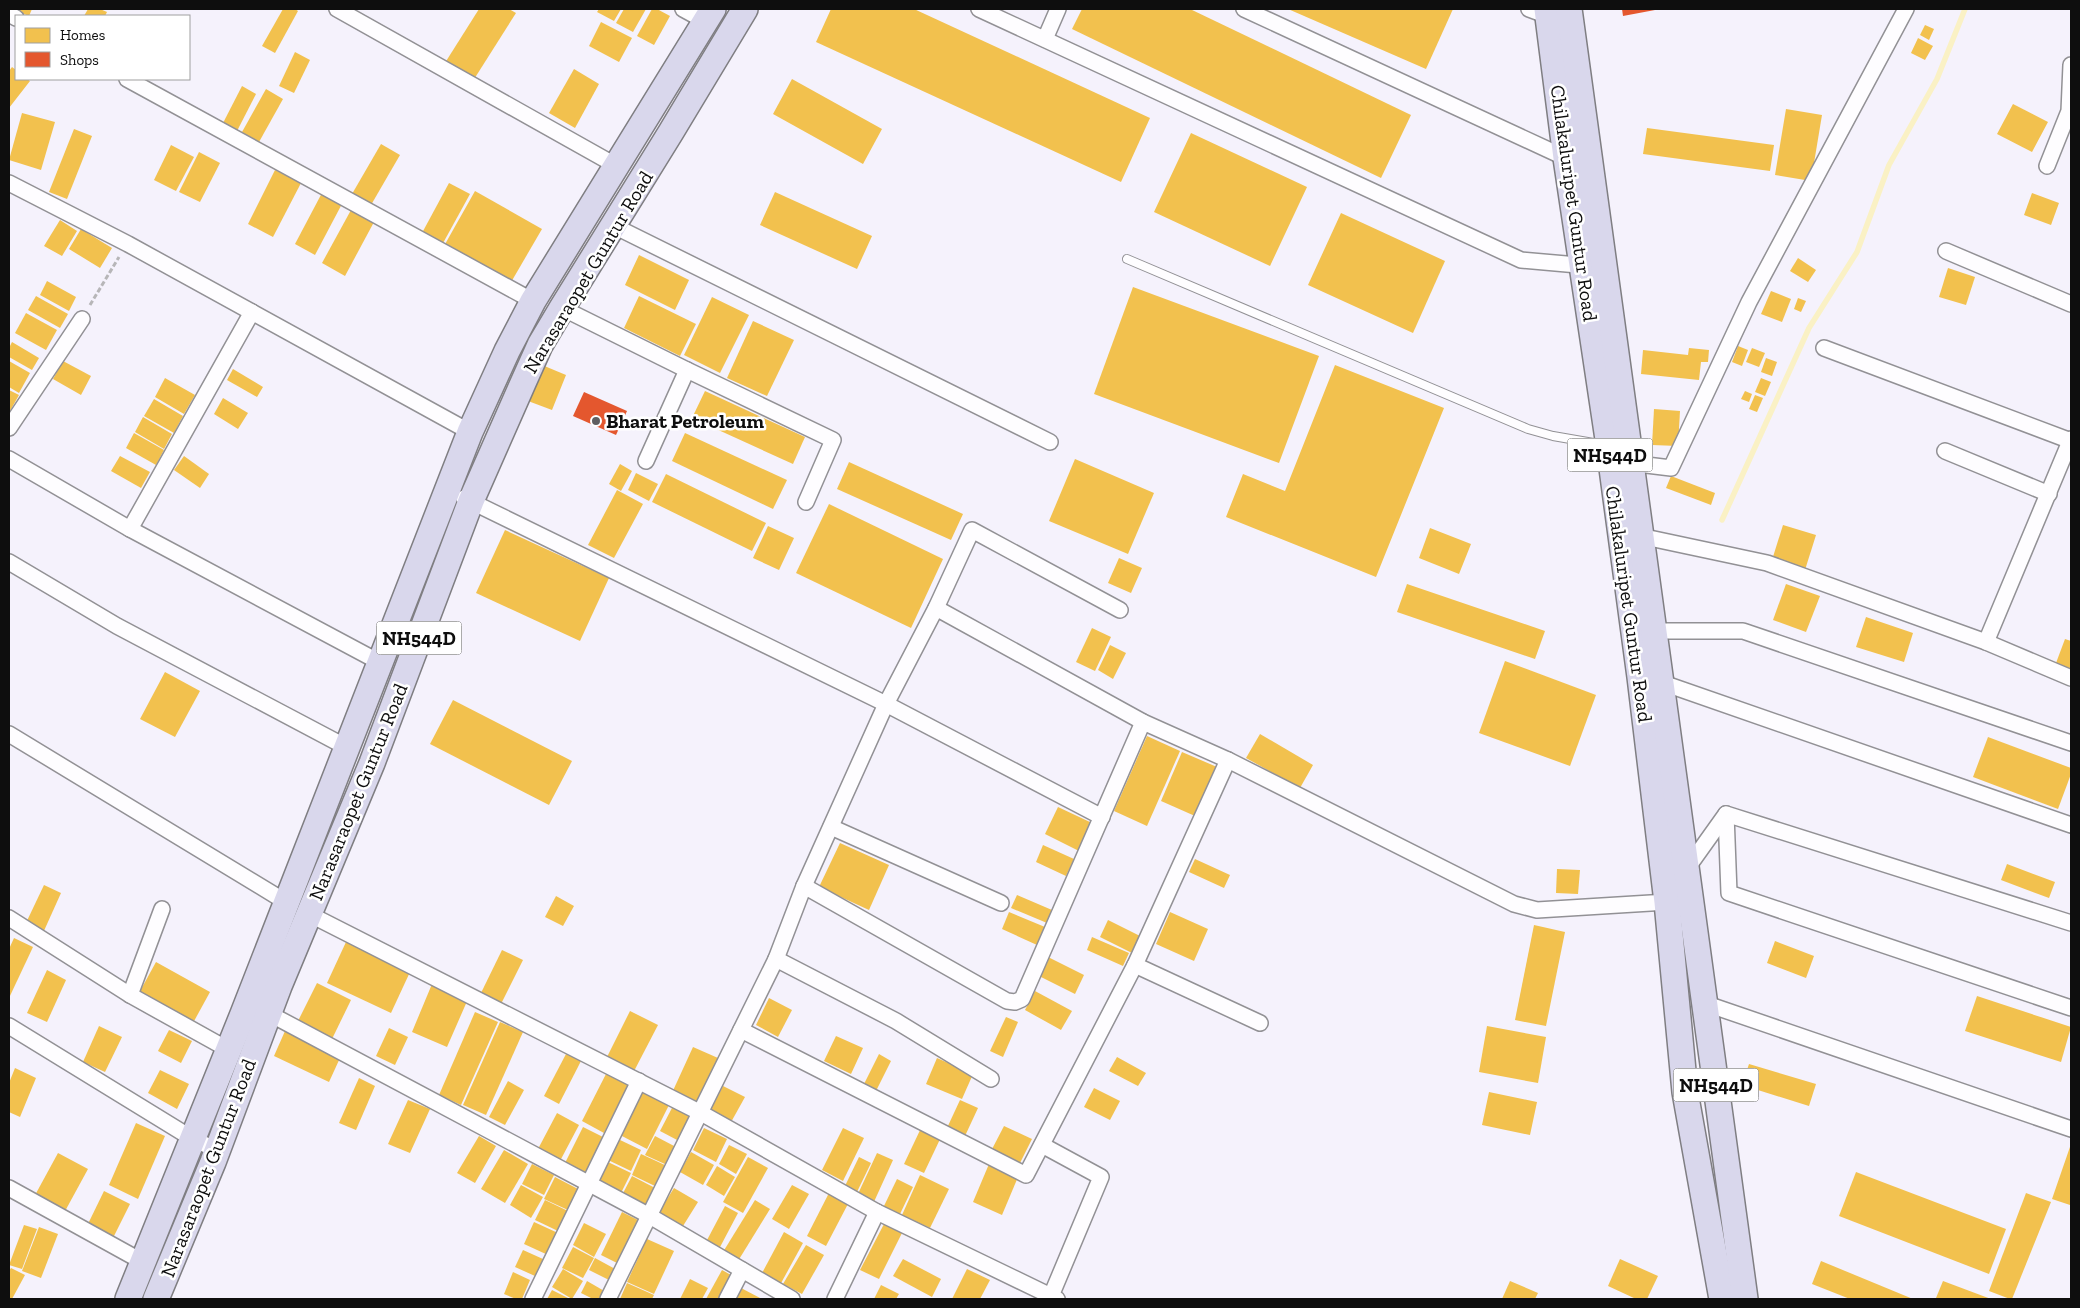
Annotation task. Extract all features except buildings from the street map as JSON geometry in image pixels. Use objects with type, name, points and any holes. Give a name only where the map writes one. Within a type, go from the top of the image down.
[{"type":"highway","name":"Narasaraopet Guntur Road","points":[[156,1299],[217,1150],[268,1014],[372,763],[471,501],[522,383],[540,346],[562,308],[746,9]]},
{"type":"highway","name":"Chilakaluripet Guntur Road","points":[[1548,11],[1566,158],[1593,265],[1609,446],[1667,902]]},
{"type":"highway","name":"Chilakaluripet Guntur Road","points":[[1548,11],[1630,463],[1686,871]]},
{"type":"highway","name":"Narasaraopet Guntur Road","points":[[128,1299],[229,1050],[470,432],[507,351],[534,301],[709,15]]},
{"type":"highway","name":"NH544D","points":[[1686,871],[1745,1299]]},
{"type":"highway","name":"NH544D","points":[[1667,902],[1686,1092],[1722,1299]]},
{"type":"street","points":[[336,9],[616,166]]},
{"type":"street","points":[[683,9],[709,15]]},
{"type":"street","points":[[979,9],[1521,260],[1593,265]]},
{"type":"street","points":[[1046,39],[1058,9]]},
{"type":"street","points":[[1244,9],[1566,158]]},
{"type":"street","points":[[1630,463],[1671,468],[1749,302],[1906,9]]},
{"type":"street","points":[[2047,166],[2069,111],[2071,65]]},
{"type":"street","points":[[129,80],[534,301]]},
{"type":"street","points":[[9,183],[128,244],[470,432]]},
{"type":"street","points":[[614,226],[1050,442]]},
{"type":"street","points":[[1946,251],[2071,304]]},
{"type":"street","points":[[562,308],[833,440],[806,502]]},
{"type":"street","points":[[130,529],[252,312]]},
{"type":"street","points":[[9,428],[82,319]]},
{"type":"street","points":[[1824,348],[2071,440],[1986,642]]},
{"type":"street","points":[[646,461],[688,370]]},
{"type":"street","points":[[1945,451],[2049,494]]},
{"type":"street","points":[[9,459],[130,529],[381,663]]},
{"type":"street","points":[[448,490],[886,704],[1102,817]]},
{"type":"street","points":[[608,1299],[776,959],[804,886],[886,704],[936,608],[972,530],[1120,610]]},
{"type":"street","points":[[1640,536],[1767,563],[1986,642],[2071,678]]},
{"type":"street","points":[[9,562],[117,626],[348,748]]},
{"type":"street","points":[[936,608],[1143,722],[1228,760],[1514,904],[1537,910],[1667,902]]},
{"type":"street","points":[[1653,631],[1743,631],[2071,743]]},
{"type":"street","points":[[1660,682],[2071,825]]},
{"type":"street","points":[[804,886],[1008,1000],[1015,1002],[1022,999],[1143,722]]},
{"type":"street","points":[[9,734],[286,902]]},
{"type":"street","points":[[740,1030],[1026,1175],[1136,965],[1228,760]]},
{"type":"street","points":[[1686,871],[1726,814]]},
{"type":"street","points":[[1726,814],[2071,923]]},
{"type":"street","points":[[1726,814],[1729,893],[2071,1008]]},
{"type":"street","points":[[831,827],[1001,903]]},
{"type":"street","points":[[130,995],[162,909]]},
{"type":"street","points":[[309,914],[639,1081],[877,1212],[1054,1298],[1100,1176],[1042,1144]]},
{"type":"street","points":[[9,918],[130,995],[229,1050]]},
{"type":"street","points":[[776,959],[896,1021],[991,1078]]},
{"type":"street","points":[[1136,965],[1260,1023]]},
{"type":"street","points":[[1704,1003],[2071,1129]]},
{"type":"street","points":[[268,1014],[648,1215],[715,1252],[792,1299]]},
{"type":"street","points":[[9,1026],[193,1139],[217,1150]]},
{"type":"street","points":[[533,1299],[639,1081]]},
{"type":"street","points":[[9,1188],[143,1262]]},
{"type":"street","points":[[835,1299],[877,1212]]},
{"type":"street","points":[[727,1299],[742,1270]]},
{"type":"lane","points":[[1127,259],[1528,429],[1553,436],[1609,446]]},
{"type":"path","points":[[82,319],[128,244]]},
{"type":"waterway","points":[[1722,520],[1809,328],[1857,252],[1889,165],[1937,79],[1965,9]]},
{"type":"place","name":"Bharat Petroleum","points":[[596,421]]}]
